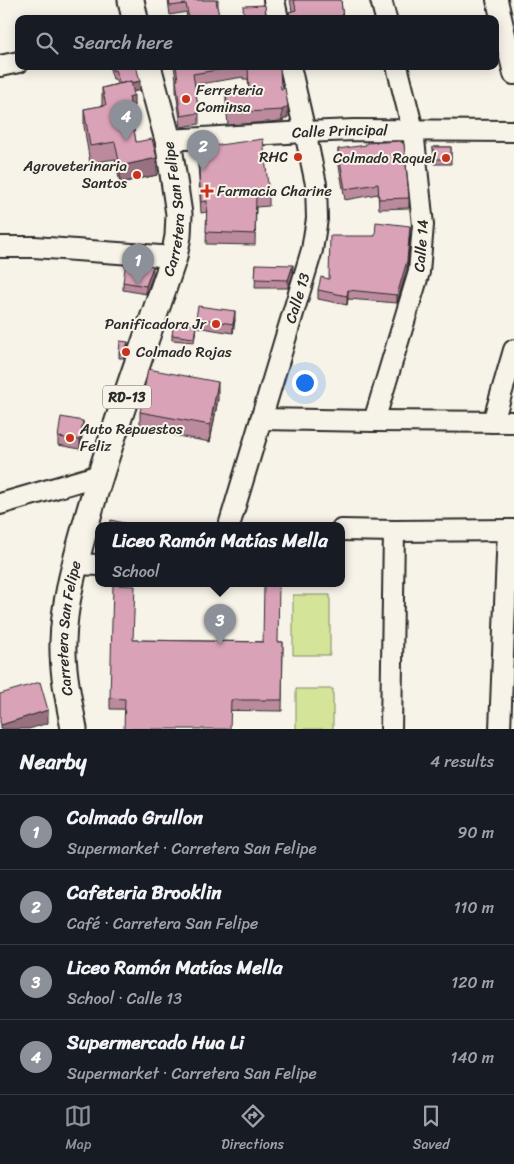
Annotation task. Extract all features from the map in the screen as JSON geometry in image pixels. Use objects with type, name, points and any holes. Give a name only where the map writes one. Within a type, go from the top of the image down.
[{"type":"main road","points":[[132,0],[134,15]]},
{"type":"main road","name":"Carretera San Felipe","points":[[74,729],[65,678],[63,643],[67,603],[87,565],[100,475],[174,257],[178,236],[179,214],[168,140],[149,70]]},
{"type":"street","points":[[274,0],[277,15]]},
{"type":"street","points":[[381,0],[385,15]]},
{"type":"street","points":[[496,0],[514,74]]},
{"type":"street","points":[[0,66],[15,63]]},
{"type":"street","name":"Calle 13","points":[[230,522],[312,250],[317,219],[316,184],[291,70]]},
{"type":"street","name":"Calle 14","points":[[374,421],[419,272],[423,225],[413,130],[398,70]]},
{"type":"street","name":"Calle Principal","points":[[168,140],[305,132],[514,131]]},
{"type":"street","points":[[0,247],[34,247],[174,257]]},
{"type":"street","points":[[492,422],[514,350]]},
{"type":"street","points":[[261,419],[514,422]]},
{"type":"street","points":[[0,504],[100,475]]},
{"type":"street","points":[[345,530],[511,530],[500,729]]},
{"type":"street","points":[[391,729],[394,531]]},
{"type":"green space","points":[[293,595],[330,595],[330,655],[293,655]]},
{"type":"green space","points":[[296,689],[333,689],[333,729],[296,729]]},
{"type":"building","points":[[169,0],[216,0],[219,15],[188,15],[186,4],[170,6]]},
{"type":"building","points":[[294,0],[341,0],[343,15],[290,15],[289,12],[296,10]]},
{"type":"building","points":[[265,5],[266,15],[244,15],[243,6]]},
{"type":"building","points":[[115,70],[137,70],[140,81],[120,84]]},
{"type":"building","points":[[177,70],[217,70],[193,74],[199,113],[181,116],[176,80],[178,80]]},
{"type":"building","points":[[248,70],[280,70],[281,89],[285,88],[288,106],[282,110],[228,113],[226,93],[249,91]]},
{"type":"building","points":[[131,81],[134,95],[129,97],[136,142],[152,139],[157,158],[120,166],[115,142],[90,146],[84,109],[106,105],[102,88]]},
{"type":"building","points":[[263,139],[269,195],[256,196],[255,234],[206,232],[207,201],[201,202],[198,153],[213,152],[212,146]]},
{"type":"building","points":[[400,141],[404,144],[409,198],[379,199],[378,184],[345,189],[338,149],[366,145],[366,143]]},
{"type":"building","points":[[433,147],[451,147],[451,159],[434,159]]},
{"type":"building","points":[[376,222],[410,226],[407,261],[397,295],[348,290],[347,296],[318,290],[321,277],[329,279],[330,236],[375,236]]},
{"type":"building","points":[[126,262],[153,266],[146,286],[123,282]]},
{"type":"building","points":[[256,264],[293,265],[288,280],[255,279]]},
{"type":"building","points":[[198,306],[235,311],[233,324],[196,318]]},
{"type":"building","points":[[174,322],[196,325],[194,338],[172,335]]},
{"type":"building","points":[[120,341],[128,342],[124,354],[119,353]]},
{"type":"building","points":[[148,369],[218,382],[210,425],[140,412]]},
{"type":"building","points":[[61,417],[83,421],[80,440],[58,437]]},
{"type":"building","points":[[113,587],[135,587],[133,640],[263,642],[264,587],[279,587],[278,642],[283,642],[282,700],[231,700],[230,729],[124,729],[125,699],[110,698]]},
{"type":"building","points":[[40,682],[48,710],[1,725],[0,694]]},
{"type":"place","name":"Ferreteria Cominsa","points":[[186,99]]},
{"type":"place","name":"Supermercado Hua Li","points":[[126,141]]},
{"type":"place","name":"RHC","points":[[298,157]]},
{"type":"place","name":"Colmado Raquel","points":[[446,158]]},
{"type":"place","name":"Cafeteria Brooklin","points":[[203,171]]},
{"type":"place","name":"Agroveterinaria Santos","points":[[137,175]]},
{"type":"place","name":"Farmacia Charine","points":[[207,191]]},
{"type":"place","name":"Colmado Grullon","points":[[138,285]]},
{"type":"place","name":"Panificadora Jr","points":[[216,324]]},
{"type":"place","name":"Colmado Rojas","points":[[126,352]]},
{"type":"place","name":"Auto Repuestos Feliz","points":[[70,438]]},
{"type":"place","name":"Liceo Ramón Matías Mella","points":[[220,645]]}]
